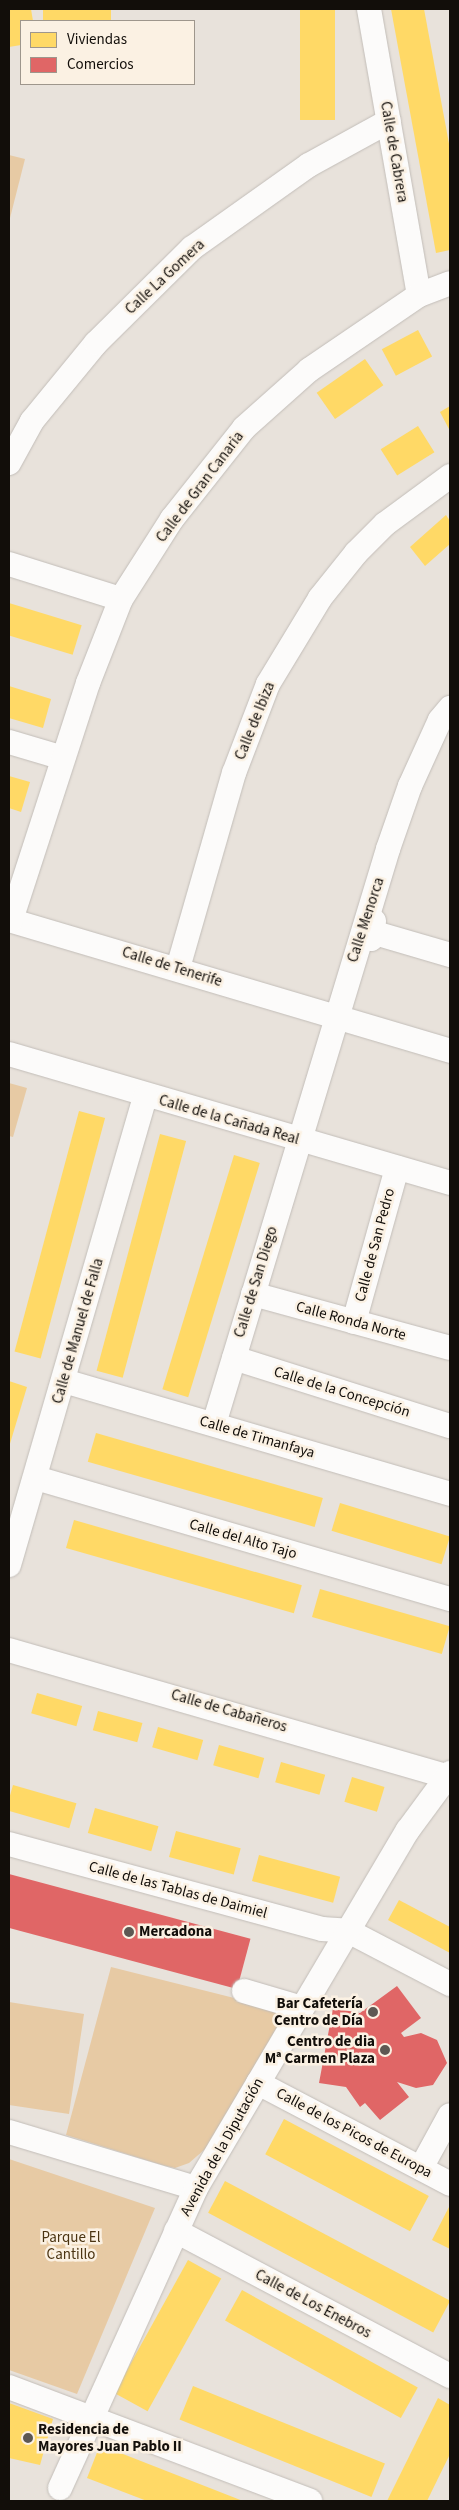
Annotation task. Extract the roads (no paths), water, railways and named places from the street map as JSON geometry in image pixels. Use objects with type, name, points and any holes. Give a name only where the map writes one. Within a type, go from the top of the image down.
[{"type":"street","name":"Calle de Cabrera","points":[[369,9],[420,295]]},
{"type":"street","name":"Calle La Gomera","points":[[9,463],[32,421],[96,342],[192,248],[309,165],[389,121]]},
{"type":"street","name":"Calle de Gran Canaria","points":[[10,920],[63,758],[121,599],[172,519],[244,428],[309,370],[420,295],[450,282]]},
{"type":"street","name":"Calle de Ibiza","points":[[178,968],[234,773],[268,684],[320,598],[356,553],[386,524],[450,476]]},
{"type":"street","points":[[9,564],[121,599]]},
{"type":"street","name":"Calle Menorca","points":[[298,1140],[335,1018],[368,933],[410,786],[440,720],[450,708]]},
{"type":"street","points":[[9,742],[63,758]]},
{"type":"street","name":"Calle de Tenerife","points":[[10,920],[178,968],[335,1018],[450,1050]]},
{"type":"street","points":[[368,933],[450,955]]},
{"type":"street","name":"Calle de la Cañada Real","points":[[9,1054],[145,1096],[450,1183]]},
{"type":"street","name":"Calle de Manuel de Falla","points":[[9,1565],[36,1478],[145,1096]]},
{"type":"street","name":"Calle de San Diego","points":[[214,1424],[298,1140]]},
{"type":"street","name":"Calle de San Pedro","points":[[354,1322],[397,1168]]},
{"type":"street","name":"Calle Ronda Norte","points":[[253,1294],[450,1348]]},
{"type":"street","name":"Calle de la Concepción","points":[[234,1358],[450,1426]]},
{"type":"street","name":"Calle de Timanfaya","points":[[64,1381],[450,1494]]},
{"type":"street","name":"Calle del Alto Tajo","points":[[36,1478],[450,1599]]},
{"type":"street","name":"Calle de Cabañeros","points":[[9,1650],[450,1775]]},
{"type":"street","name":"Avenida de la Diputación","points":[[60,2488],[196,2188],[408,1830],[450,1775]]},
{"type":"street","name":"Calle de las Tablas de Daimiel","points":[[9,1844],[322,1929],[348,1931]]},
{"type":"street","points":[[348,1931],[450,1984]]},
{"type":"street","points":[[244,1991],[302,2008]]},
{"type":"street","name":"Calle de los Picos de Europa","points":[[258,2083],[450,2184]]},
{"type":"street","points":[[421,2168],[450,2115]]},
{"type":"street","points":[[9,2132],[196,2188]]},
{"type":"street","name":"Calle de Los Enebros","points":[[176,2232],[450,2376]]},
{"type":"street","points":[[9,2388],[310,2501]]},
{"type":"place","name":"Mercadona","points":[[129,1932]]},
{"type":"place","name":"Bar Cafetería Centro de Día","points":[[373,2012]]},
{"type":"place","name":"Centro de dia Mª Carmen Plaza","points":[[385,2050]]},
{"type":"place","name":"Residencia de Mayores Juan Pablo II","points":[[28,2438]]},
{"type":"park label","name":"Parque El Cantillo","points":[[71,2246]]}]
